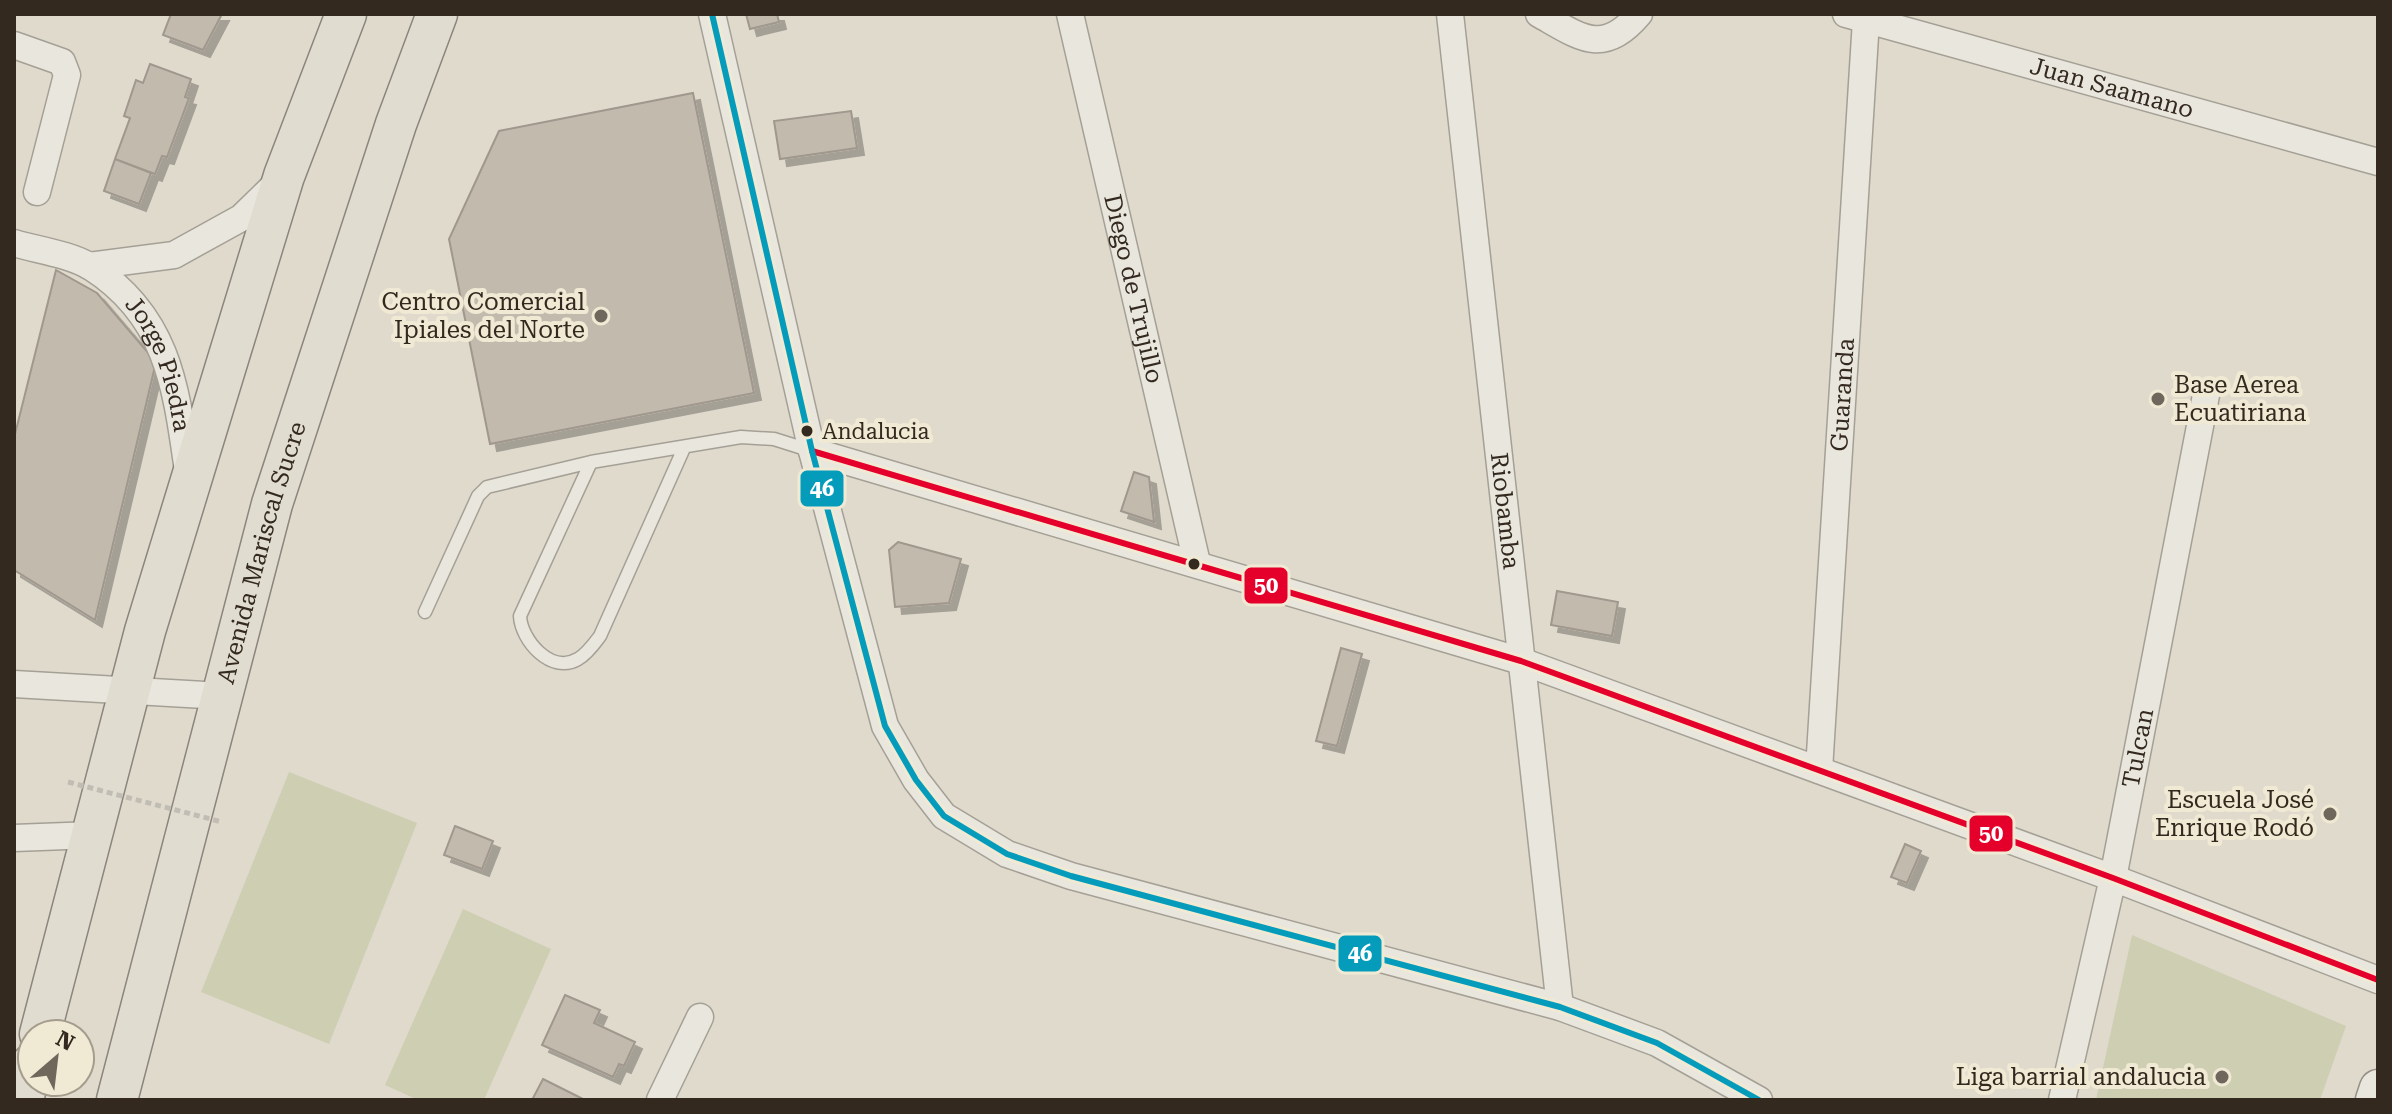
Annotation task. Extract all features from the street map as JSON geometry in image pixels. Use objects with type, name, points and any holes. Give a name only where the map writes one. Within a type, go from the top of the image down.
[{"type":"main road","points":[[44,1018],[128,691],[284,176],[346,14]]},
{"type":"main road","name":"Avenida Mariscal Sucre","points":[[117,1100],[272,504],[396,124],[437,14]]},
{"type":"main road","points":[[2374,1100],[2378,1088]]},
{"type":"street","points":[[712,14],[812,451],[885,726],[916,780],[944,816],[1007,854],[1071,876],[1560,1007],[1657,1043],[1759,1100]]},
{"type":"street","name":"Diego de Trujillo","points":[[1070,14],[1197,563]]},
{"type":"street","name":"Riobamba","points":[[1450,14],[1560,1007]]},
{"type":"street","points":[[1539,14],[1580,37],[1602,41],[1624,31],[1639,14]]},
{"type":"street","name":"Juan Saamano","points":[[1856,17],[2378,162]]},
{"type":"street","name":"Guaranda","points":[[1819,770],[1856,17]]},
{"type":"street","points":[[14,45],[50,55],[62,62],[67,75],[37,192]]},
{"type":"street","name":"Jorge Piedra","points":[[89,266],[174,255],[241,218],[284,176]]},
{"type":"street","name":"Jorge Piedra","points":[[14,243],[89,266],[131,300],[160,340],[178,406],[190,486]]},
{"type":"street","name":"Tulcan","points":[[2062,1100],[2113,878],[2206,395]]},
{"type":"street","points":[[812,451],[1521,661],[2113,878],[2378,980]]},
{"type":"street","points":[[14,684],[222,696]]},
{"type":"street","points":[[14,838],[93,835]]},
{"type":"street","points":[[660,1100],[700,1017]]},
{"type":"lane","points":[[425,612],[478,496],[487,487],[591,462],[741,437],[774,439],[812,451]]},
{"type":"lane","points":[[591,462],[520,616],[520,628],[533,647],[551,660],[565,663],[577,660],[600,636],[684,448]]},
{"type":"path","points":[[68,782],[222,822]]},
{"type":"green space","points":[[289,772],[417,823],[329,1044],[201,992]]},
{"type":"green space","points":[[463,909],[551,949],[484,1100],[418,1100],[385,1085]]},
{"type":"green space","points":[[2132,935],[2346,1026],[2320,1100],[2096,1100]]},
{"type":"building","points":[[171,14],[222,14],[203,50],[163,35]]},
{"type":"building","points":[[746,14],[777,14],[779,22],[750,29]]},
{"type":"building","points":[[150,64],[191,79],[185,97],[189,98],[167,157],[162,156],[155,174],[115,159],[130,118],[124,116],[136,80],[143,83]]},
{"type":"building","name":"Centro Comercial Ipiales del Norte","points":[[693,93],[754,393],[490,444],[449,239],[499,131]]},
{"type":"building","points":[[851,111],[857,148],[780,159],[774,121]]},
{"type":"building","points":[[115,159],[151,173],[139,204],[104,191]]},
{"type":"building","points":[[56,270],[97,293],[156,362],[95,620],[14,570],[14,438]]},
{"type":"building","points":[[1134,472],[1149,477],[1154,522],[1121,511]]},
{"type":"building","points":[[898,542],[961,559],[949,603],[895,607],[889,550]]},
{"type":"building","points":[[1557,591],[1618,602],[1612,636],[1551,625]]},
{"type":"building","points":[[1341,648],[1362,654],[1337,746],[1316,741]]},
{"type":"building","points":[[455,826],[493,841],[482,869],[444,855]]},
{"type":"building","points":[[1905,844],[1921,851],[1907,883],[1891,877]]},
{"type":"building","points":[[565,995],[600,1010],[594,1023],[635,1042],[624,1066],[619,1064],[613,1077],[542,1045]]},
{"type":"building","points":[[543,1079],[585,1100],[532,1100]]},
{"type":"transit line","name":"46","points":[[712,14],[812,451],[885,726],[916,780],[944,816],[1007,854],[1071,876],[1560,1007],[1657,1043],[1759,1100]]},
{"type":"transit line","name":"50","points":[[812,451],[1521,661],[2113,878],[2378,980]]},
{"type":"place","name":"Centro Comercial Ipiales del Norte","points":[[601,316]]},
{"type":"place","name":"Base Aerea Ecuatiriana","points":[[2158,399]]},
{"type":"place","name":"Andalucia","points":[[807,431]]},
{"type":"place","name":"Escuela José Enrique Rodó","points":[[2330,814]]},
{"type":"place","name":"Liga barrial andalucia","points":[[2222,1077]]}]
